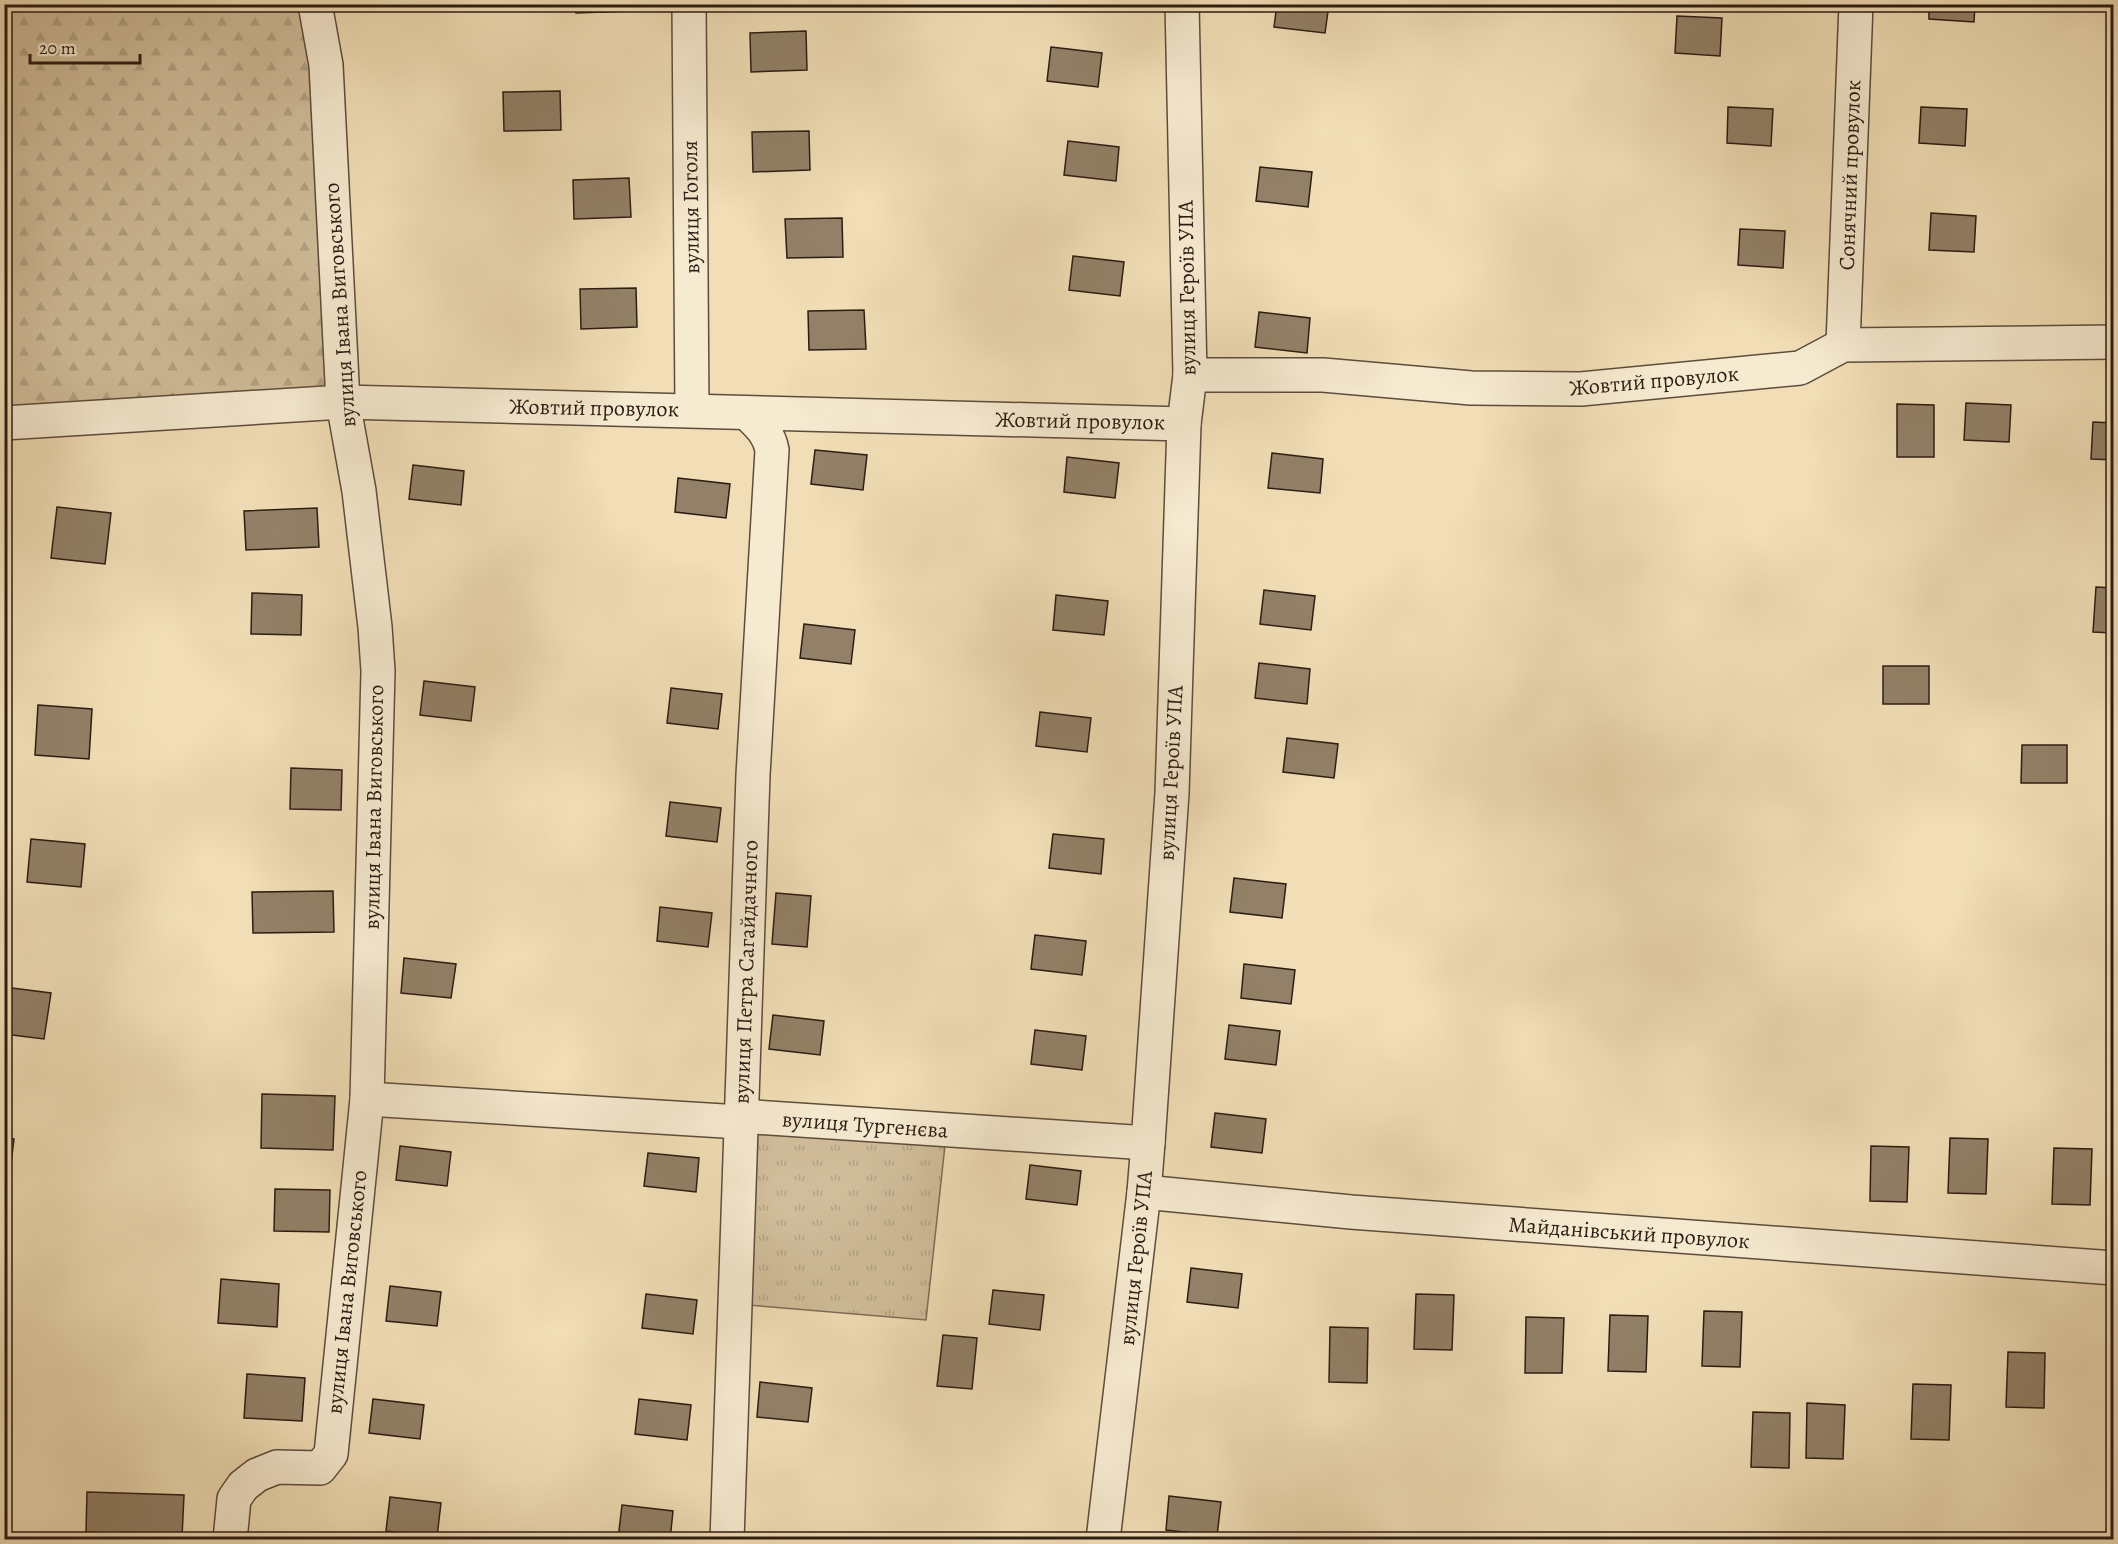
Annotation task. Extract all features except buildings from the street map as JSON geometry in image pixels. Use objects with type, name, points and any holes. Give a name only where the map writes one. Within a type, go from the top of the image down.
[{"type":"street","name":"вулиця Івана Виговського","points":[[230,1539],[234,1499],[243,1486],[257,1475],[277,1467],[320,1468],[331,1454],[367,1099],[378,671],[359,491],[343,402],[326,65],[315,4]]},
{"type":"street","name":"вулиця Гоголя","points":[[689,4],[693,410]]},
{"type":"street","name":"вулиця Героїв УПА","points":[[1103,1539],[1144,1192],[1172,793],[1184,424],[1190,375],[1182,4]]},
{"type":"street","name":"Сонячний провулок","points":[[1843,345],[1856,4]]},
{"type":"street","name":"Жовтий провулок","points":[[1190,375],[1323,375],[1471,388],[1581,389],[1800,368],[1843,345],[2114,342]]},
{"type":"street","name":"Жовтий провулок","points":[[4,423],[343,402],[1184,424]]},
{"type":"street","name":"вулиця Петра Сагайдачного","points":[[727,1539],[753,775],[772,450],[764,429],[747,413]]},
{"type":"street","name":"вулиця Тургенєва","points":[[367,1099],[740,1122],[754,1118],[1148,1143]]},
{"type":"street","name":"Майданівський провулок","points":[[1144,1192],[1351,1212],[2114,1268]]},
{"type":"green space","points":[[5,5],[305,5],[334,376],[323,391],[5,416]]},
{"type":"green space","points":[[749,1129],[946,1136],[926,1320],[748,1305]]}]
